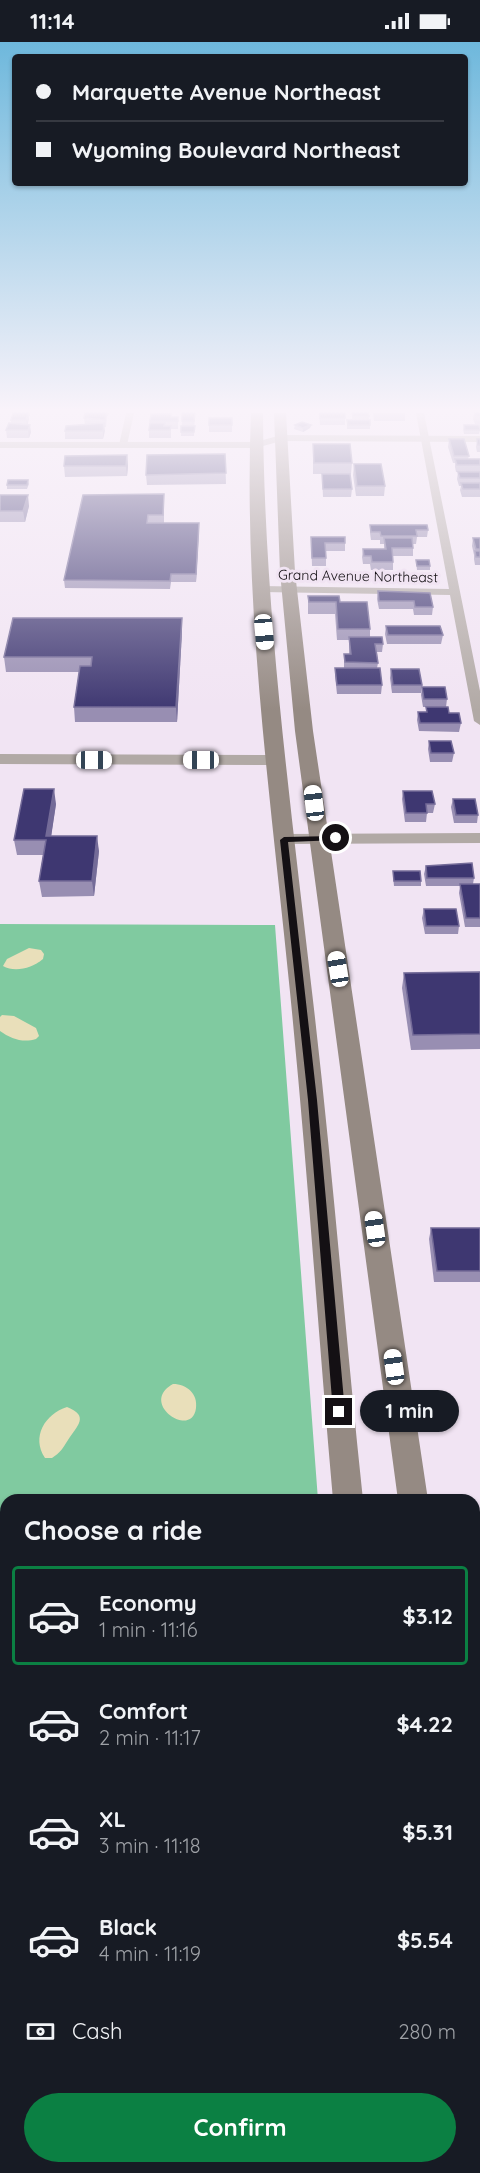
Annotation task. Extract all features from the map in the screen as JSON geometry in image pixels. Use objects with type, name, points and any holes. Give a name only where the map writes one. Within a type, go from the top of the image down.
[{"type":"main road","points":[[258,512],[261,589],[275,760],[312,1100],[347,1494]]},
{"type":"main road","points":[[284,512],[289,590],[318,838],[358,1100],[412,1494]]},
{"type":"street","points":[[439,512],[480,721]]},
{"type":"street","name":"Grand Avenue Northeast","points":[[261,589],[454,592]]},
{"type":"street","points":[[0,759],[275,760]]},
{"type":"street","points":[[284,840],[480,838]]},
{"type":"green space","points":[[0,924],[275,925],[318,1494],[0,1494]]},
{"type":"sand","points":[[29,948],[41,950],[44,954],[43,959],[23,969],[3,966],[7,959]]},
{"type":"sand","points":[[2,1015],[14,1016],[36,1028],[39,1036],[36,1039],[22,1040],[4,1034],[0,1031]]},
{"type":"sand","points":[[173,1384],[187,1388],[195,1398],[196,1408],[192,1417],[186,1420],[170,1415],[161,1400],[164,1392]]},
{"type":"sand","points":[[67,1407],[78,1414],[79,1422],[59,1452],[52,1458],[45,1458],[39,1442],[42,1427],[52,1415]]},
{"type":"building","points":[[79,512],[163,512],[163,515],[148,515],[147,523],[199,523],[196,574],[171,574],[170,581],[64,580]]},
{"type":"building","points":[[370,525],[427,525],[428,530],[416,530],[417,536],[381,536],[380,532],[371,532]]},
{"type":"building","points":[[311,537],[345,537],[345,543],[325,543],[326,558],[312,558]]},
{"type":"building","points":[[384,538],[412,538],[413,548],[392,548],[393,562],[372,562],[371,556],[364,556],[363,549],[386,549]]},
{"type":"building","points":[[473,538],[480,538],[480,549],[476,549]]},
{"type":"building","points":[[475,551],[480,551],[480,557],[476,557]]},
{"type":"building","points":[[416,560],[429,560],[430,566],[417,566]]},
{"type":"building","points":[[378,591],[430,593],[433,607],[415,607],[414,601],[379,601]]},
{"type":"building","points":[[308,596],[339,596],[340,602],[367,602],[370,629],[338,629],[336,602],[309,602]]},
{"type":"building","points":[[13,618],[182,618],[176,707],[74,707],[80,666],[91,666],[92,657],[4,657]]},
{"type":"building","points":[[386,626],[440,626],[443,635],[388,635]]},
{"type":"building","points":[[349,637],[382,637],[383,644],[375,644],[378,663],[345,662],[344,654],[351,654]]},
{"type":"building","points":[[335,668],[380,668],[382,685],[337,685]]},
{"type":"building","points":[[391,669],[419,669],[422,685],[393,685]]},
{"type":"building","points":[[422,687],[445,687],[447,699],[424,699]]},
{"type":"building","points":[[426,707],[448,707],[449,713],[459,713],[461,723],[420,723],[418,712],[427,712]]},
{"type":"building","points":[[429,741],[451,741],[454,753],[431,753]]},
{"type":"building","points":[[24,789],[54,789],[46,836],[97,836],[92,881],[39,881],[46,840],[14,840]]},
{"type":"building","points":[[403,791],[432,791],[435,804],[426,804],[427,813],[406,813]]},
{"type":"building","points":[[453,799],[475,799],[478,815],[456,815]]},
{"type":"building","points":[[472,863],[474,878],[427,878],[426,866]]},
{"type":"building","points":[[393,871],[420,871],[421,881],[394,881]]},
{"type":"building","points":[[460,884],[480,884],[480,918],[466,918]]},
{"type":"building","points":[[424,909],[456,909],[459,926],[426,926]]},
{"type":"building","points":[[480,972],[480,1034],[413,1035],[404,973]]},
{"type":"building","points":[[431,1228],[480,1228],[480,1271],[437,1271]]},
{"type":"route","points":[[336,838],[284,840],[312,1100],[339,1412]]}]
